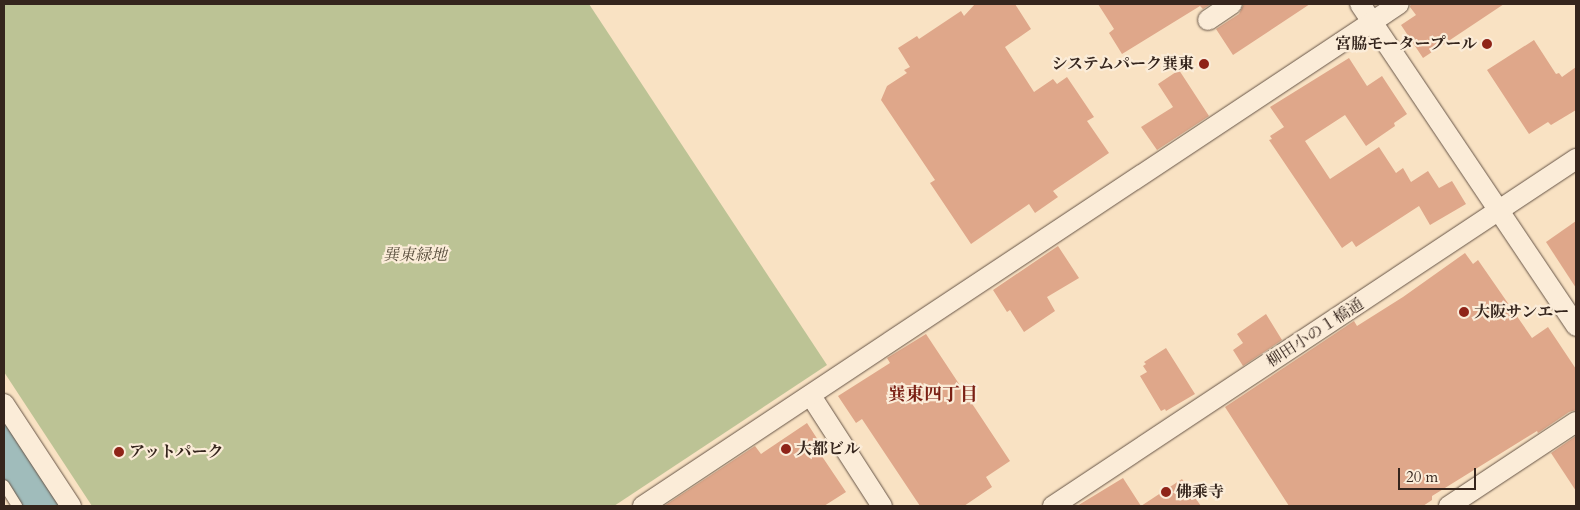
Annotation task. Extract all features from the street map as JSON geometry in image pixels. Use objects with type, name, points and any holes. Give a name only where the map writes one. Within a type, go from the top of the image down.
[{"type":"street","points":[[1208,20],[1232,4]]},
{"type":"street","points":[[1360,4],[1499,211],[1569,301],[1576,326]]},
{"type":"street","points":[[643,506],[1399,4]]},
{"type":"street","name":"柳田小の１橋通","points":[[1053,506],[1576,159]]},
{"type":"street","points":[[811,396],[882,506]]},
{"type":"street","points":[[4,404],[72,506]]},
{"type":"street","points":[[1449,506],[1576,422]]},
{"type":"lane","points":[[4,486],[18,506]]},
{"type":"green space","name":"巽東緑地","points":[[4,4],[589,4],[827,365],[614,506],[92,506],[4,372]]},
{"type":"building","points":[[975,4],[1015,4],[1031,29],[1005,47],[1034,92],[1053,79],[1057,84],[1067,77],[1094,117],[1087,121],[1109,153],[1053,191],[1058,197],[1035,213],[1029,204],[971,244],[930,183],[935,180],[881,100],[887,86],[907,73],[904,70],[910,67],[898,48],[917,36],[919,39],[961,11],[964,16]]},
{"type":"building","points":[[1098,4],[1211,4],[1203,9],[1200,6],[1122,54],[1109,33],[1114,29]]},
{"type":"building","points":[[1244,4],[1310,4],[1233,55],[1216,29],[1239,14]]},
{"type":"building","points":[[1411,4],[1504,4],[1423,58],[1401,25],[1416,15],[1410,7]]},
{"type":"building","points":[[1534,40],[1556,74],[1559,73],[1562,77],[1576,67],[1576,110],[1551,125],[1548,122],[1529,134],[1487,70]]},
{"type":"building","points":[[1349,58],[1367,86],[1382,76],[1407,114],[1394,123],[1395,126],[1366,146],[1345,115],[1305,141],[1330,179],[1379,147],[1396,173],[1403,168],[1411,182],[1428,171],[1439,188],[1452,181],[1466,204],[1430,225],[1419,206],[1356,247],[1352,241],[1342,248],[1269,140],[1272,139],[1270,136],[1284,127],[1270,107]]},
{"type":"building","points":[[1179,70],[1209,116],[1157,150],[1141,127],[1173,107],[1158,84]]},
{"type":"building","points":[[1576,221],[1576,288],[1546,242]]},
{"type":"building","points":[[1058,246],[1079,278],[1047,297],[1055,311],[1024,332],[1010,310],[1007,312],[993,290]]},
{"type":"building","points":[[1465,253],[1473,264],[1478,260],[1532,338],[1548,327],[1576,369],[1576,410],[1569,412],[1538,433],[1537,431],[1432,496],[1432,500],[1423,506],[1289,506],[1225,407],[1354,321],[1357,326],[1403,297]]},
{"type":"building","points":[[1266,314],[1282,340],[1243,366],[1233,350],[1243,343],[1237,334]]},
{"type":"building","points":[[926,334],[1010,461],[986,477],[992,487],[964,506],[920,506],[862,419],[856,423],[838,396],[890,363],[887,358]]},
{"type":"building","points":[[1166,348],[1195,394],[1166,411],[1165,409],[1161,411],[1140,376],[1147,372],[1143,366],[1146,364],[1144,362]]},
{"type":"building","points":[[807,423],[818,440],[813,443],[846,492],[824,506],[664,506],[755,446],[761,454]]},
{"type":"building","points":[[1576,436],[1576,491],[1551,453]]},
{"type":"building","points":[[1123,478],[1141,506],[1077,506]]},
{"type":"building","points":[[1182,479],[1201,506],[1141,506]]},
{"type":"waterway","points":[[4,448],[43,506]]},
{"type":"place","name":"宮脇モータープール","points":[[1487,44]]},
{"type":"place","name":"システムパーク巽東","points":[[1204,64]]},
{"type":"place","name":"大阪サンエー","points":[[1464,312]]},
{"type":"place","name":"大都ビル","points":[[786,449]]},
{"type":"place","name":"アットパーク","points":[[119,452]]},
{"type":"place","name":"佛乘寺","points":[[1166,492]]},
{"type":"district","name":"巽東四丁目","points":[[933,395]]}]
